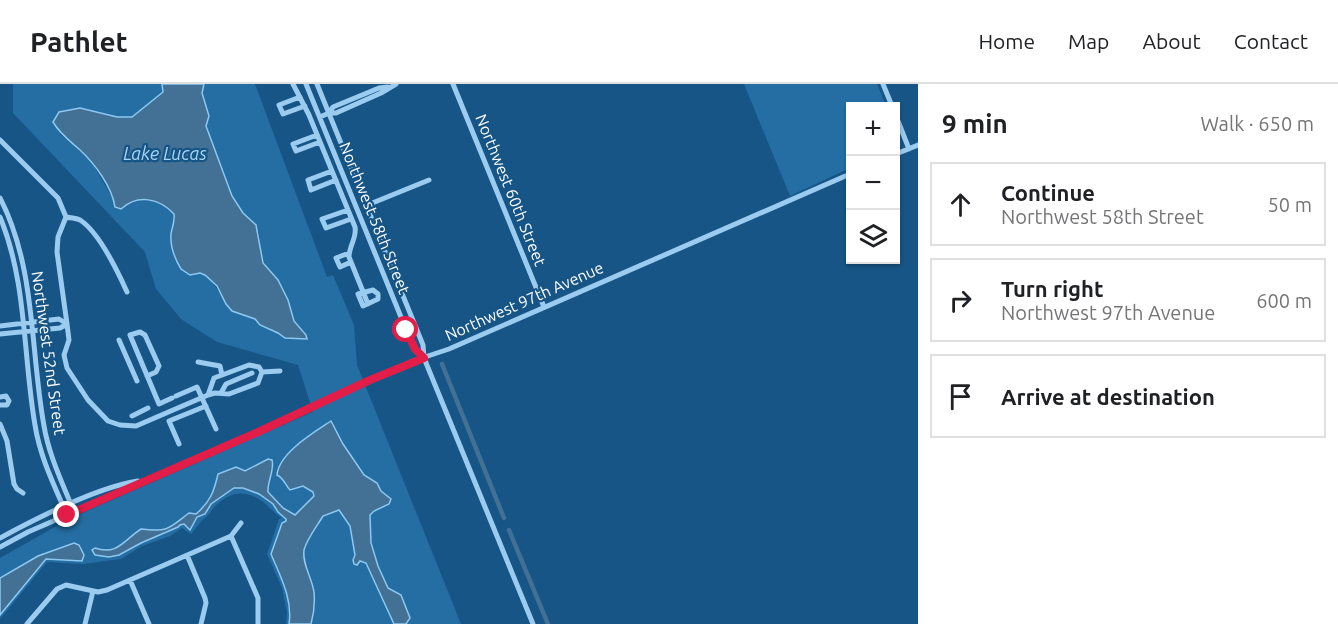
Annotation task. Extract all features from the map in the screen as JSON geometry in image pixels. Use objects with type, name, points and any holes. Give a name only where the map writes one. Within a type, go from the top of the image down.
[{"type":"street","points":[[293,84],[348,210],[356,234],[349,253],[363,292]]},
{"type":"street","name":"Northwest 58th Street","points":[[306,84],[410,338],[415,349],[424,358]]},
{"type":"street","name":"Northwest 58th Street","points":[[317,84],[423,345],[424,358],[533,624]]},
{"type":"street","points":[[320,117],[329,113],[333,107],[379,88],[396,84]]},
{"type":"street","name":"Northwest 60th Street","points":[[453,84],[544,307]]},
{"type":"street","points":[[883,84],[890,102]]},
{"type":"street","points":[[300,97],[279,105],[283,114],[304,106]]},
{"type":"street","points":[[900,126],[909,149]]},
{"type":"street","points":[[317,135],[293,144],[296,151],[320,142]]},
{"type":"street","points":[[0,140],[58,198],[66,217],[79,220],[92,232],[112,259],[127,292]]},
{"type":"street","points":[[900,152],[918,144]]},
{"type":"street","points":[[332,171],[308,180],[311,190],[336,180]]},
{"type":"street","name":"Northwest 97th Avenue","points":[[0,548],[28,532],[370,380],[846,176]]},
{"type":"street","points":[[358,209],[429,180]]},
{"type":"street","name":"Northwest 52nd Street","points":[[0,198],[15,232],[24,265],[42,415],[50,452],[74,512]]},
{"type":"street","points":[[348,210],[322,219],[326,228],[351,219]]},
{"type":"street","name":"Northwest 52nd Street","points":[[0,217],[16,273],[35,424],[42,454],[67,515]]},
{"type":"street","name":"Northwest 52nd Street","points":[[66,217],[58,237],[57,252],[68,324],[69,340],[64,355],[67,368],[95,409],[108,421],[120,425],[136,426],[205,397],[221,393],[229,394],[258,383],[262,372]]},
{"type":"street","points":[[7,235],[15,232]]},
{"type":"street","points":[[349,253],[336,258],[340,267],[351,262]]},
{"type":"street","points":[[373,290],[378,294],[377,300],[363,306],[358,293],[363,292],[373,290]]},
{"type":"street","points":[[0,326],[59,319],[68,324]]},
{"type":"street","points":[[0,334],[60,328],[68,324]]},
{"type":"street","points":[[147,376],[156,372],[159,366],[145,335],[140,332],[130,336],[147,376],[159,404],[164,415]]},
{"type":"street","points":[[119,340],[137,381]]},
{"type":"street","points":[[198,362],[220,366],[222,375]]},
{"type":"street","points":[[216,429],[206,406],[205,397],[214,378],[249,364],[259,367],[262,372],[280,370]]},
{"type":"street","points":[[221,393],[226,384],[252,373]]},
{"type":"street","points":[[159,404],[197,387],[205,397]]},
{"type":"street","points":[[0,397],[6,396],[9,401],[7,405],[0,405]]},
{"type":"street","points":[[179,444],[170,422],[206,406]]},
{"type":"street","points":[[132,416],[148,408]]},
{"type":"street","points":[[1,427],[7,441],[14,484],[23,493]]},
{"type":"street","points":[[42,454],[50,452]]},
{"type":"street","points":[[0,456],[8,453]]},
{"type":"street","name":"Northwest 97th Avenue","points":[[0,538],[101,491],[143,481]]},
{"type":"street","points":[[27,624],[61,586],[98,592],[107,590],[231,536],[241,523]]},
{"type":"street","points":[[231,536],[258,598],[258,624]]},
{"type":"street","points":[[187,555],[205,598],[201,624]]},
{"type":"street","points":[[130,580],[149,624]]},
{"type":"street","points":[[85,624],[93,591]]},
{"type":"shaded area","points":[[13,84],[162,84],[163,92],[134,116],[118,118],[81,109],[59,112],[60,134],[91,161],[113,199],[125,206],[145,200],[157,202],[174,214],[171,234],[176,260],[211,280],[232,311],[255,319],[260,325],[285,338],[307,339],[294,321],[288,300],[278,280],[262,263],[259,233],[232,196],[206,126],[209,116],[202,93],[204,84],[255,84],[327,277],[333,275],[354,325],[357,365],[461,624],[286,624],[287,613],[282,588],[267,554],[279,519],[282,518],[257,498],[240,493],[230,496],[215,506],[191,534],[182,528],[170,536],[142,546],[121,559],[83,564],[47,562],[0,619],[0,558],[69,519],[313,412],[298,365],[217,342],[181,319],[156,289],[145,252],[13,113]]},
{"type":"shaded area","points":[[744,84],[877,84],[884,102],[846,102],[846,170],[790,196]]},
{"type":"water","name":"Lake Lucas","points":[[162,84],[204,84],[202,93],[209,116],[206,126],[232,196],[243,213],[256,225],[263,263],[278,280],[288,300],[294,321],[307,339],[285,338],[260,325],[255,319],[232,311],[217,286],[205,275],[200,273],[190,275],[181,269],[171,243],[174,214],[162,204],[148,200],[134,201],[121,209],[115,207],[107,184],[97,169],[53,122],[59,112],[80,108],[117,117],[132,117],[163,92]]},
{"type":"water","points":[[331,421],[364,475],[377,483],[381,491],[391,499],[389,504],[370,515],[371,543],[388,588],[401,595],[410,618],[406,624],[394,624],[366,563],[360,561],[357,565],[354,564],[355,555],[350,526],[339,510],[323,516],[304,550],[304,560],[314,592],[311,624],[289,624],[287,597],[271,554],[282,523],[286,519],[273,504],[259,494],[243,488],[234,488],[211,504],[205,514],[197,517],[190,530],[184,524],[180,525],[119,555],[109,557],[95,555],[92,550],[115,548],[141,529],[168,528],[189,513],[196,514],[211,496],[218,474],[236,467],[245,471],[268,459],[272,460],[273,464],[268,492],[283,508],[295,515],[314,496],[313,492],[303,486],[290,490],[277,475],[279,467],[290,451]]},
{"type":"water","points":[[74,543],[79,545],[84,555],[82,561],[46,559],[0,615],[0,578],[38,556]]},
{"type":"waterway","points":[[442,364],[504,518]]},
{"type":"waterway","points":[[509,530],[548,624]]},
{"type":"route","points":[[67,515],[424,358],[415,349],[406,330]]}]
